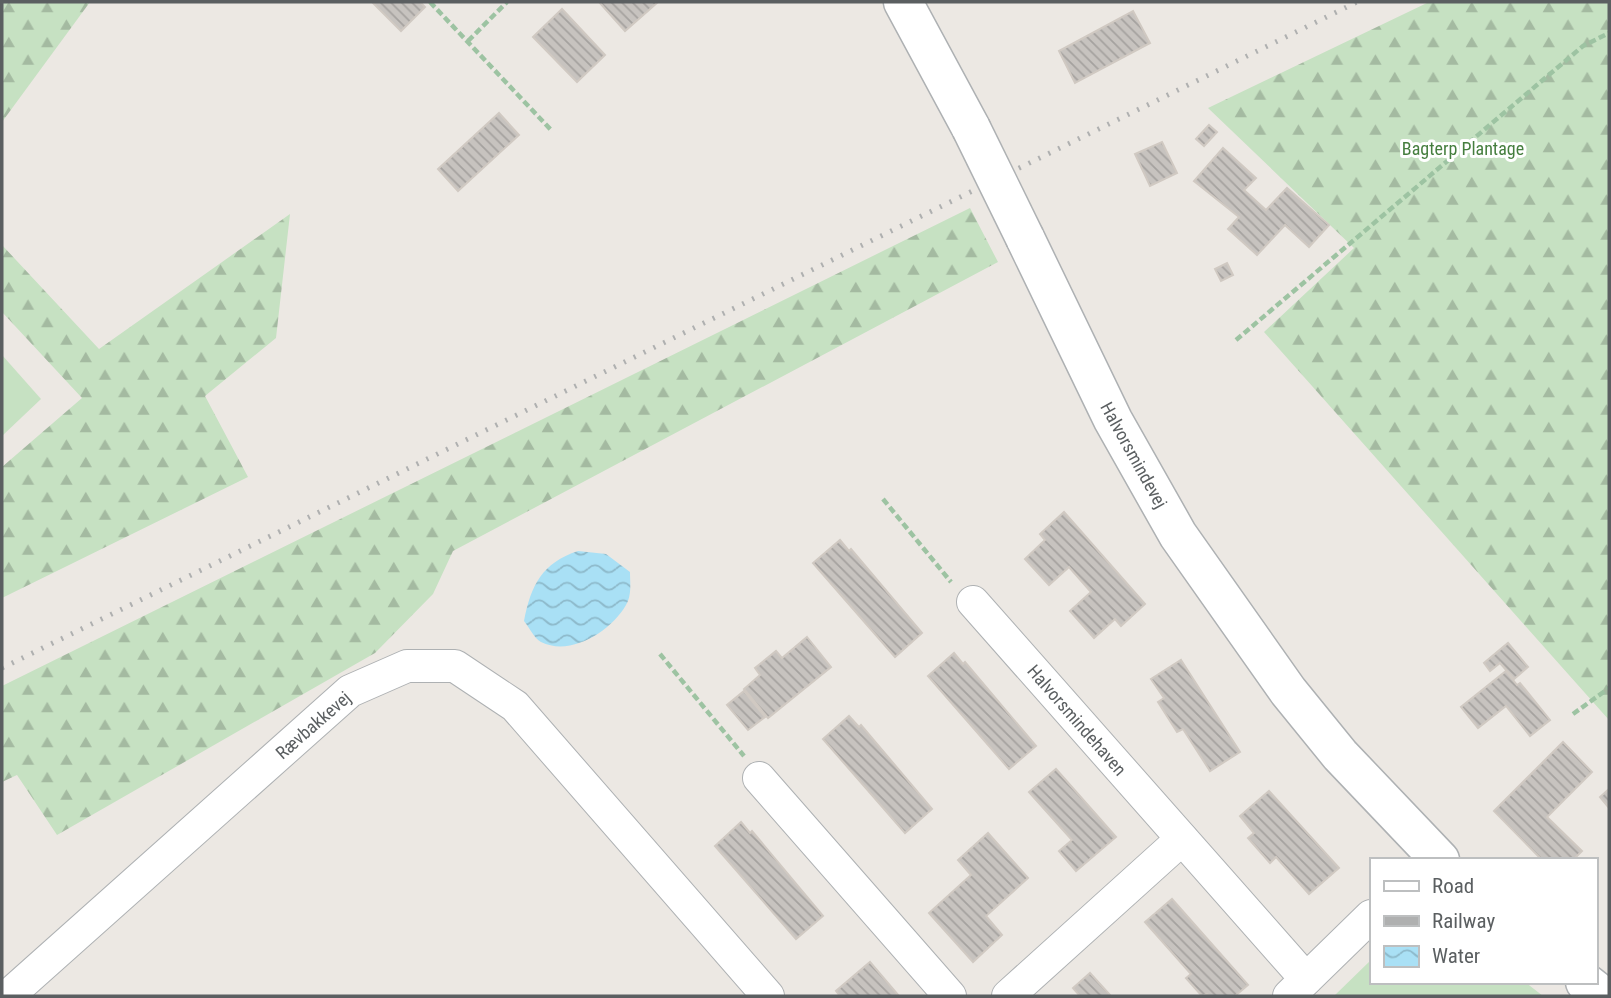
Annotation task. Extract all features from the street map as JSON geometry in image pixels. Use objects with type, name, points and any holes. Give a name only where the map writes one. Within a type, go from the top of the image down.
[{"type":"street","name":"Halvorsmindevej","points":[[903,2],[971,128],[1112,420],[1178,535],[1287,691],[1340,755],[1435,858]]},
{"type":"street","name":"Halvorsmindehaven","points":[[973,602],[1182,839],[1298,988]]},
{"type":"street","name":"Rævbakkevej","points":[[8,996],[350,691],[407,666],[456,666],[515,706],[768,996]]},
{"type":"street","points":[[759,778],[950,996]]},
{"type":"street","points":[[1007,996],[1182,839]]},
{"type":"street","points":[[1298,988],[1370,917]]},
{"type":"street","points":[[1588,984],[1603,996]]},
{"type":"path","points":[[430,2],[552,131]]},
{"type":"path","points":[[468,41],[508,2]]},
{"type":"path","points":[[1236,340],[1583,46],[1609,33]]},
{"type":"path","points":[[883,499],[957,589],[973,602]]},
{"type":"path","points":[[660,654],[759,778]]},
{"type":"path","points":[[1573,714],[1609,688]]},
{"type":"green space","points":[[2,2],[90,2],[2,122]]},
{"type":"green space","name":"Bagterp Plantage","points":[[1429,2],[1609,2],[1609,720],[1264,332],[1354,248],[1208,108]]},
{"type":"green space","points":[[970,208],[998,262],[453,551],[433,594],[375,653],[57,835],[17,775],[2,782],[2,686]]},
{"type":"green space","points":[[290,214],[276,338],[205,396],[248,477],[2,598],[2,467],[82,398],[2,312],[2,245],[99,349]]},
{"type":"green space","points":[[2,355],[41,399],[2,436]]},
{"type":"green space","points":[[1370,961],[1370,984],[1528,984],[1543,996],[1334,996]]},
{"type":"water","points":[[578,551],[606,554],[630,572],[628,601],[611,624],[589,639],[565,646],[541,642],[524,621],[530,597],[547,569]]},
{"type":"building","points":[[372,2],[420,2],[425,7],[401,31]]},
{"type":"building","points":[[599,2],[658,2],[625,31]]},
{"type":"building","points":[[562,9],[605,55],[577,82],[533,37]]},
{"type":"building","points":[[1133,11],[1150,43],[1075,83],[1059,51]]},
{"type":"building","points":[[499,113],[519,135],[458,191],[438,169]]},
{"type":"building","points":[[1209,125],[1217,132],[1204,146],[1196,139]]},
{"type":"building","points":[[1162,142],[1177,173],[1150,186],[1135,154]]},
{"type":"building","points":[[1223,148],[1256,178],[1244,190],[1266,210],[1287,188],[1329,225],[1309,247],[1285,225],[1257,255],[1228,229],[1239,217],[1194,181]]},
{"type":"building","points":[[1227,263],[1233,275],[1221,281],[1215,269]]},
{"type":"building","points":[[1064,512],[1145,604],[1121,626],[1115,619],[1094,638],[1070,611],[1091,592],[1069,567],[1049,585],[1025,559],[1045,540],[1040,534]]},
{"type":"building","points":[[840,540],[849,551],[851,549],[922,633],[895,657],[813,563]]},
{"type":"building","points":[[807,637],[831,667],[768,718],[744,689],[760,675],[755,668],[776,651],[782,658]]},
{"type":"building","points":[[1508,643],[1528,667],[1514,679],[1500,663],[1490,671],[1484,663]]},
{"type":"building","points":[[954,653],[963,664],[965,662],[1036,746],[1009,769],[928,676]]},
{"type":"building","points":[[1181,660],[1240,752],[1210,771],[1183,729],[1177,732],[1158,702],[1164,698],[1151,679]]},
{"type":"building","points":[[1506,671],[1517,685],[1520,683],[1550,720],[1530,736],[1506,706],[1478,728],[1461,707]]},
{"type":"building","points":[[744,691],[765,717],[748,730],[727,705]]},
{"type":"building","points":[[849,716],[859,727],[861,725],[932,809],[905,833],[823,739]]},
{"type":"building","points":[[1563,742],[1592,772],[1547,817],[1582,851],[1575,858],[1540,858],[1494,811]]},
{"type":"building","points":[[1056,769],[1116,837],[1076,871],[1059,851],[1072,840],[1029,792]]},
{"type":"building","points":[[1609,789],[1609,808],[1600,797]]},
{"type":"building","points":[[1269,791],[1339,868],[1309,894],[1276,857],[1270,863],[1248,838],[1254,833],[1240,816]]},
{"type":"building","points":[[741,822],[750,833],[752,831],[823,916],[796,939],[715,846]]},
{"type":"building","points":[[988,833],[1028,878],[986,916],[1002,935],[973,962],[929,913],[971,875],[958,860]]},
{"type":"building","points":[[1172,899],[1248,985],[1235,996],[1202,996],[1186,978],[1191,974],[1145,922]]},
{"type":"building","points":[[870,962],[899,996],[840,996],[836,991]]},
{"type":"building","points":[[1090,973],[1109,996],[1080,996],[1073,988]]},
{"type":"railway","points":[[2,668],[1357,2]]}]
